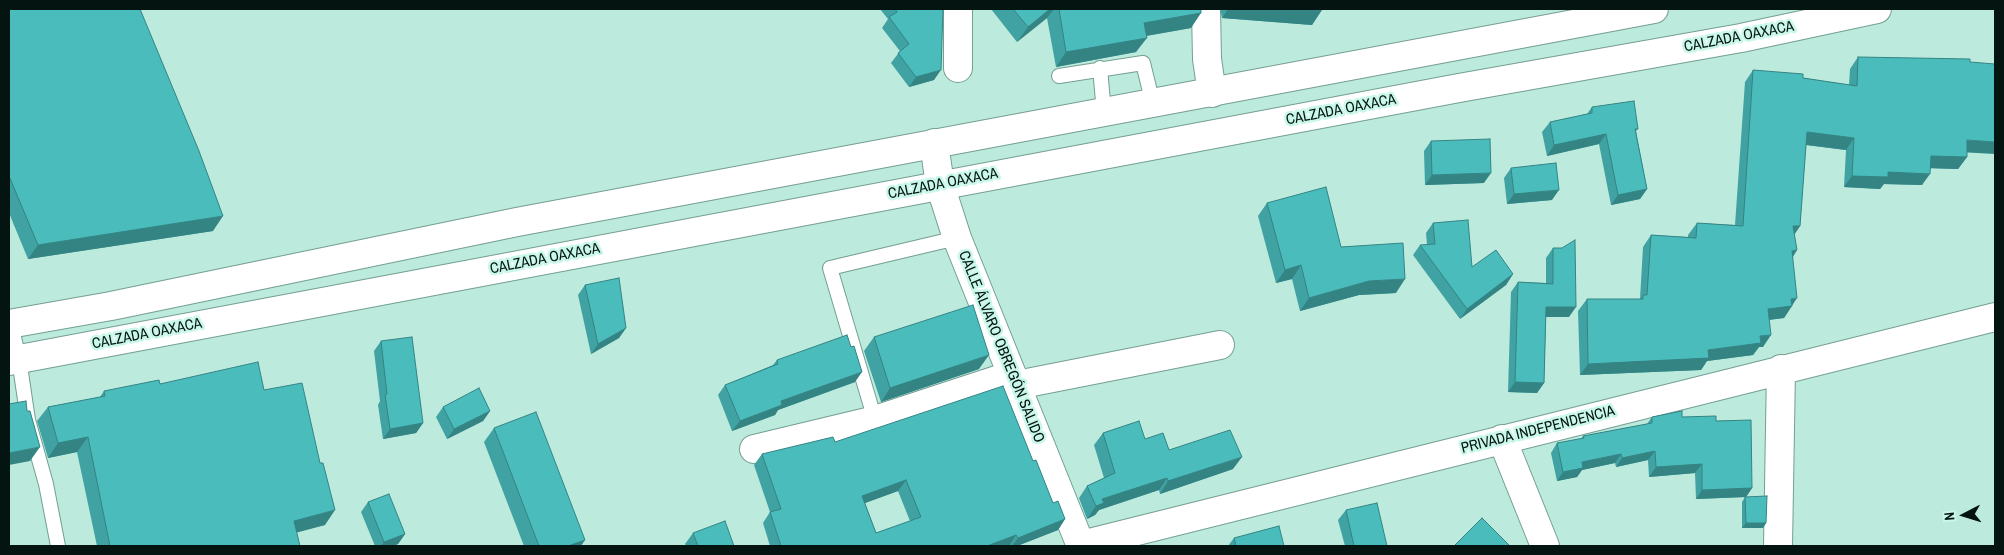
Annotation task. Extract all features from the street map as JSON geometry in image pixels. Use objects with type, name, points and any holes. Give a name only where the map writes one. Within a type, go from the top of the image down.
[{"type":"main road","points":[[958,9],[958,68]]},
{"type":"main road","points":[[1206,9],[1207,59],[1212,93]]},
{"type":"main road","points":[[10,321],[111,306],[526,220],[1252,86],[1654,9]]},
{"type":"main road","name":"CALZADA OAXACA","points":[[14,360],[1259,125],[1741,38],[1877,9]]},
{"type":"main road","points":[[1252,86],[1259,125]]},
{"type":"main road","name":"CALLE ÁLVARO OBREGÓN SALIDO","points":[[934,144],[940,185],[957,238],[1080,546]]},
{"type":"main road","name":"PRIVADA INDEPENDENCIA","points":[[1080,546],[1781,369],[1995,317]]},
{"type":"main road","points":[[754,449],[875,420],[1014,380],[1220,345]]},
{"type":"main road","points":[[1778,546],[1781,369]]},
{"type":"main road","points":[[1502,439],[1545,546]]},
{"type":"lane","points":[[1059,76],[1100,68],[1143,63],[1153,104]]},
{"type":"lane","points":[[1100,68],[1104,113]]},
{"type":"lane","points":[[875,420],[830,268],[957,238]]},
{"type":"lane","points":[[10,321],[14,360],[46,484],[58,546]]},
{"type":"building","points":[[9,9],[140,9],[199,151],[223,216],[38,245],[9,176]]},
{"type":"building","points":[[895,9],[943,9],[941,70],[916,77],[898,53],[909,44],[889,17],[897,12]]},
{"type":"building","points":[[1013,9],[1050,9],[1028,27]]},
{"type":"building","points":[[1059,9],[1201,9],[1201,13],[1144,23],[1147,38],[1066,52]]},
{"type":"building","points":[[1858,57],[1970,59],[1970,62],[1995,64],[1995,142],[1967,140],[1967,157],[1931,156],[1930,174],[1888,172],[1888,177],[1852,176],[1854,138],[1807,132],[1800,226],[1793,226],[1797,250],[1792,251],[1797,298],[1791,299],[1792,306],[1768,309],[1771,335],[1760,336],[1761,343],[1708,350],[1709,358],[1588,364],[1587,299],[1643,299],[1643,295],[1647,295],[1651,235],[1696,238],[1697,223],[1743,226],[1753,70],[1803,74],[1803,78],[1857,86]]},
{"type":"building","points":[[1634,101],[1638,129],[1635,129],[1647,189],[1618,195],[1606,134],[1554,145],[1550,122],[1592,113],[1592,107]]},
{"type":"building","points":[[1490,139],[1491,173],[1432,175],[1431,141]]},
{"type":"building","points":[[1556,163],[1559,190],[1514,194],[1511,168]]},
{"type":"building","points":[[1326,187],[1341,247],[1403,243],[1405,279],[1369,281],[1309,298],[1301,265],[1285,270],[1267,203]]},
{"type":"building","points":[[1468,220],[1472,267],[1496,250],[1513,274],[1467,309],[1420,245],[1435,244],[1433,223]]},
{"type":"building","points":[[1575,240],[1576,307],[1546,307],[1544,383],[1515,382],[1518,282],[1553,284],[1553,248],[1562,248]]},
{"type":"building","points":[[619,278],[626,328],[598,344],[585,285]]},
{"type":"building","points":[[973,305],[989,355],[890,388],[874,337]]},
{"type":"building","points":[[847,335],[851,347],[854,346],[862,372],[781,401],[782,405],[740,421],[725,385],[778,364],[777,360]]},
{"type":"building","points":[[412,337],[423,423],[390,429],[385,395],[387,394],[381,341]]},
{"type":"building","points":[[258,362],[264,390],[302,383],[320,463],[323,463],[335,510],[294,521],[300,546],[110,546],[88,437],[58,443],[48,407],[105,396],[104,391],[159,380],[160,384]]},
{"type":"building","points":[[1003,386],[1033,461],[1036,460],[1053,503],[1058,501],[1065,519],[1018,538],[1016,535],[987,546],[781,546],[770,512],[781,509],[762,454],[833,437],[835,442]],"holes":[[[906,480],[921,517],[876,533],[862,496]]]},
{"type":"building","points":[[479,388],[490,411],[454,429],[443,407]]},
{"type":"building","points":[[26,401],[27,411],[30,411],[40,447],[9,453],[9,404]]},
{"type":"building","points":[[1682,411],[1682,417],[1716,416],[1716,421],[1751,420],[1752,488],[1702,490],[1702,464],[1656,467],[1655,451],[1622,458],[1621,454],[1582,462],[1583,468],[1563,472],[1557,443],[1652,423],[1652,417]]},
{"type":"building","points":[[536,412],[585,540],[568,546],[539,546],[494,428]]},
{"type":"building","points":[[1139,421],[1145,439],[1163,433],[1169,450],[1230,430],[1242,457],[1168,481],[1167,478],[1102,499],[1104,503],[1096,506],[1087,486],[1115,473],[1103,433]]},
{"type":"building","points":[[389,494],[405,534],[384,542],[368,502]]},
{"type":"building","points":[[1767,496],[1766,523],[1746,523],[1745,497]]},
{"type":"building","points":[[1377,503],[1387,546],[1354,546],[1346,510]]},
{"type":"building","points":[[1482,518],[1510,546],[1454,546]]},
{"type":"building","points":[[725,521],[734,546],[698,546],[693,533]]},
{"type":"building","points":[[1279,526],[1284,546],[1236,546],[1234,538]]}]
